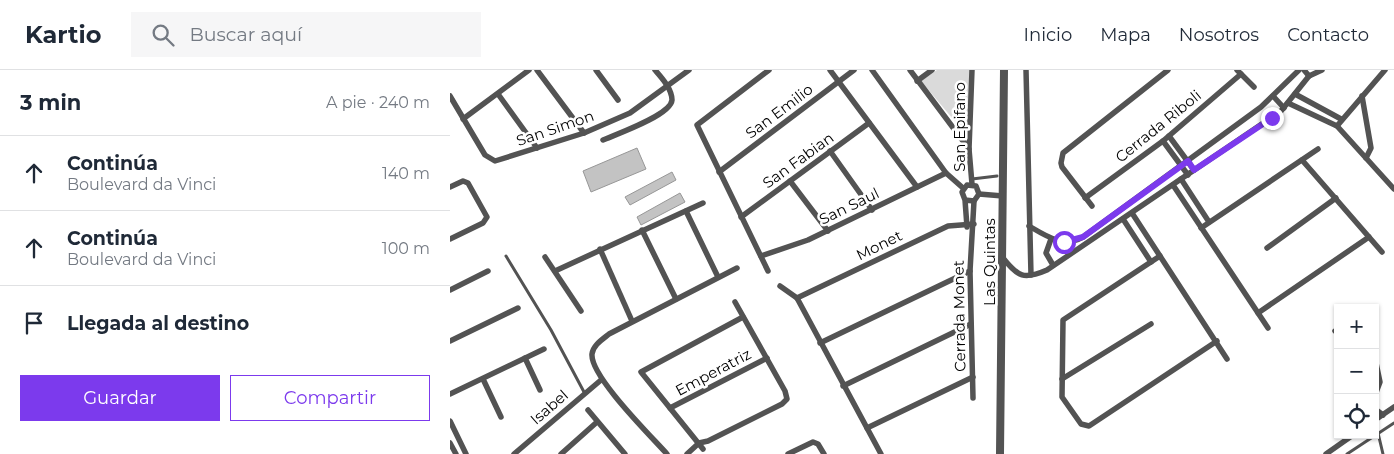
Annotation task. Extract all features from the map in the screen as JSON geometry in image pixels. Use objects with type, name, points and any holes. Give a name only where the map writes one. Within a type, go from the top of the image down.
[{"type":"street","points":[[463,119],[529,70]]},
{"type":"street","points":[[537,70],[584,133]]},
{"type":"street","points":[[596,70],[618,100]]},
{"type":"street","points":[[604,140],[666,110],[672,102],[668,86],[655,70]]},
{"type":"street","name":"San Simon","points":[[450,96],[489,159],[500,161],[584,133],[630,113],[689,70]]},
{"type":"street","points":[[768,70],[699,122],[697,128],[768,271]]},
{"type":"street","points":[[830,70],[917,187]]},
{"type":"street","name":"San Emilio","points":[[719,172],[854,70]]},
{"type":"street","points":[[872,70],[946,173],[963,188]]},
{"type":"street","points":[[910,70],[969,149]]},
{"type":"street","points":[[917,81],[932,70]]},
{"type":"street","name":"San Epifano","points":[[972,70],[969,149],[972,182]]},
{"type":"street","name":"Las Quintas","points":[[1000,454],[1004,70]]},
{"type":"street","points":[[1026,70],[1029,276]]},
{"type":"street","points":[[1092,206],[1062,167],[1063,153],[1168,70]]},
{"type":"street","points":[[1029,226],[1052,239],[1070,242],[1083,237],[1188,161],[1273,96],[1299,70]]},
{"type":"street","points":[[1304,70],[1309,76]]},
{"type":"street","points":[[1003,258],[1018,274],[1029,276],[1053,266],[1188,175],[1286,105],[1309,76],[1322,70]]},
{"type":"street","points":[[1337,126],[1341,119],[1385,70]]},
{"type":"street","points":[[1239,72],[1254,87]]},
{"type":"street","name":"Cerrada Riboli","points":[[1085,198],[1163,141],[1239,72]]},
{"type":"street","points":[[498,94],[537,148]]},
{"type":"street","points":[[1295,94],[1341,119]]},
{"type":"street","points":[[1273,96],[1286,105],[1337,126],[1394,190]]},
{"type":"street","points":[[1362,96],[1370,148],[1366,158]]},
{"type":"street","name":"San Fabian","points":[[742,217],[869,123]]},
{"type":"street","points":[[1169,136],[1194,170]]},
{"type":"street","points":[[1163,141],[1188,175]]},
{"type":"street","points":[[1201,228],[1318,149]]},
{"type":"street","points":[[830,152],[872,210]]},
{"type":"street","points":[[1302,160],[1382,252]]},
{"type":"street","name":"San Saul","points":[[761,256],[828,231],[946,173]]},
{"type":"street","points":[[1182,179],[1209,222]]},
{"type":"street","points":[[450,187],[461,181],[468,183],[487,217],[483,223],[450,239]]},
{"type":"street","points":[[790,181],[828,231]]},
{"type":"street","points":[[963,188],[972,182],[979,194]]},
{"type":"street","points":[[1173,185],[1268,328]]},
{"type":"street","points":[[963,188],[966,224],[970,233]]},
{"type":"street","points":[[979,194],[1003,196]]},
{"type":"street","points":[[970,233],[974,224],[974,201],[979,194]]},
{"type":"street","points":[[1267,248],[1336,198]]},
{"type":"street","points":[[965,200],[974,201]]},
{"type":"street","points":[[555,270],[703,203]]},
{"type":"street","points":[[686,211],[718,277]]},
{"type":"street","points":[[1132,213],[1227,359]]},
{"type":"street","points":[[1123,219],[1151,262]]},
{"type":"street","name":"Monet","points":[[797,298],[948,226],[974,224]]},
{"type":"street","points":[[642,230],[676,299]]},
{"type":"street","name":"Cerrada Monet","points":[[970,233],[973,398]]},
{"type":"street","points":[[1258,313],[1369,237]]},
{"type":"street","points":[[1052,239],[1046,253],[1053,266]]},
{"type":"street","points":[[1070,242],[1073,252]]},
{"type":"street","points":[[600,249],[632,321]]},
{"type":"street","points":[[1160,256],[1063,320],[1063,399],[1080,424],[1089,426],[1216,341]]},
{"type":"street","points":[[545,257],[581,311]]},
{"type":"street","points":[[667,454],[601,380],[594,365],[592,353],[598,342],[632,321],[737,268]]},
{"type":"street","points":[[450,290],[488,271]]},
{"type":"street","points":[[820,343],[970,271]]},
{"type":"street","points":[[780,286],[797,298],[881,454]]},
{"type":"street","points":[[687,454],[708,441],[782,404],[787,395],[735,302]]},
{"type":"street","points":[[450,341],[518,308]]},
{"type":"street","points":[[701,446],[642,375],[642,371],[743,317]]},
{"type":"street","points":[[843,386],[971,324]]},
{"type":"street","points":[[1062,379],[1151,324]]},
{"type":"street","points":[[450,394],[544,350]]},
{"type":"street","points":[[525,358],[540,390]]},
{"type":"street","name":"Emperatriz","points":[[670,408],[767,358]]},
{"type":"street","points":[[867,428],[973,377]]},
{"type":"street","points":[[482,378],[501,417]]},
{"type":"street","name":"Isabel","points":[[514,454],[584,392],[601,380]]},
{"type":"street","points":[[1379,418],[1394,407]]},
{"type":"street","points":[[588,410],[625,454]]},
{"type":"street","points":[[1379,412],[1383,415]]},
{"type":"street","points":[[450,421],[466,454]]},
{"type":"street","points":[[563,454],[598,422]]},
{"type":"street","points":[[1326,454],[1347,439]]},
{"type":"street","points":[[788,454],[816,442],[824,454]]},
{"type":"street","points":[[456,454],[451,446],[460,443]]},
{"type":"street","points":[[697,454],[701,446]]},
{"type":"lane","points":[[972,182],[997,176]]},
{"type":"lane","points":[[506,256],[551,330],[584,392]]},
{"type":"lane","points":[[1379,433],[1394,423]]},
{"type":"lane","points":[[1379,438],[1383,454]]},
{"type":"lane","points":[[1347,454],[1370,439]]},
{"type":"shaded area","points":[[937,70],[970,70],[968,137],[921,81]]},
{"type":"building","points":[[637,148],[646,169],[591,192],[583,171]]},
{"type":"building","points":[[672,172],[676,180],[630,205],[625,197]]},
{"type":"building","points":[[680,193],[685,202],[641,225],[637,217]]},
{"type":"route","points":[[1064,242],[1070,242],[1083,237],[1188,161],[1194,170],[1272,118]]}]
